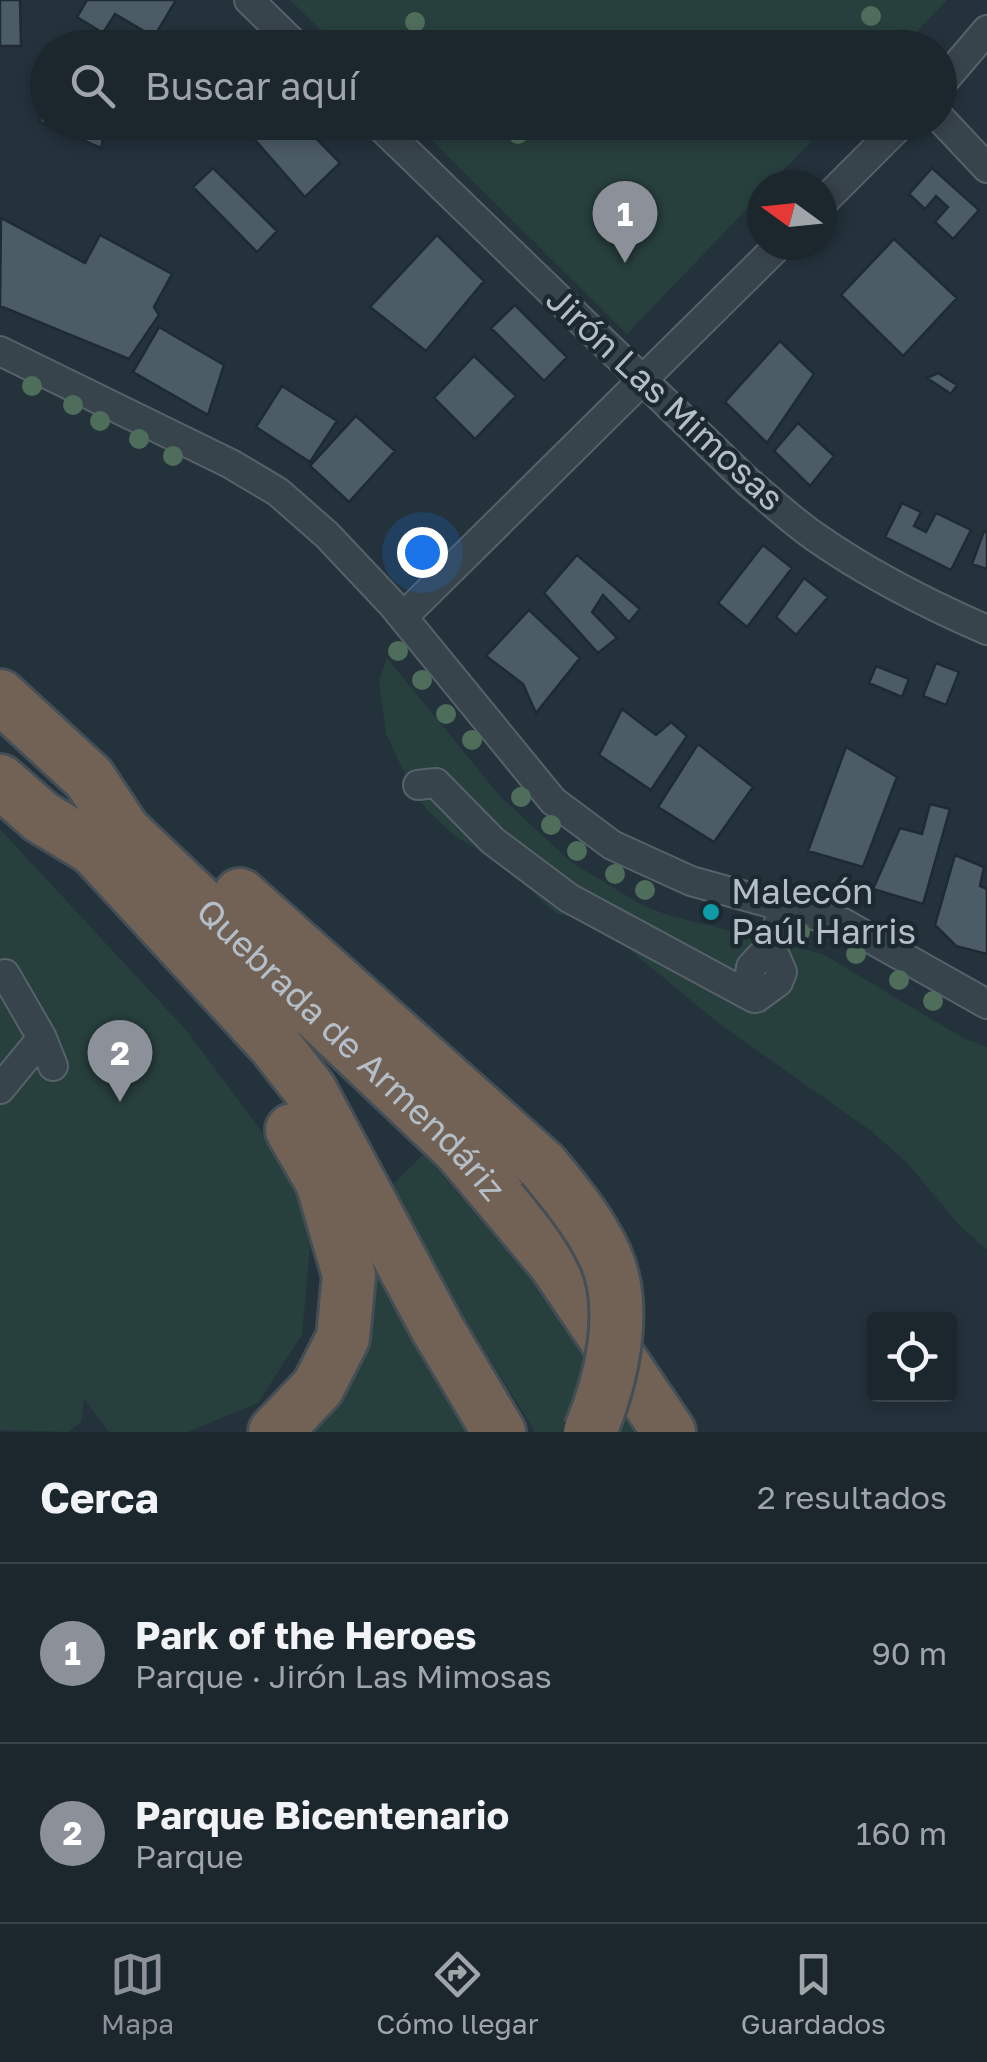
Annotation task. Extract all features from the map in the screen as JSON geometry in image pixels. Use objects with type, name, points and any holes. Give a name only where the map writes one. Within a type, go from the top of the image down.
[{"type":"highway","name":"Quebrada de Armendáriz","points":[[0,696],[89,778],[124,831],[459,1149],[554,1262],[669,1432]]},
{"type":"highway","points":[[89,778],[148,815],[543,1166],[574,1205],[607,1260],[614,1292],[614,1357],[606,1394],[590,1432]]},
{"type":"highway","name":"Quebrada de Armendáriz","points":[[0,781],[41,817],[94,849],[274,1044],[310,1090],[436,1328],[499,1432]]},
{"type":"highway","points":[[41,817],[84,874],[268,1088],[322,1182],[348,1275],[343,1338],[318,1387],[275,1432]]},
{"type":"street","points":[[249,0],[280,30]]},
{"type":"street","points":[[957,65],[987,30]]},
{"type":"street","points":[[957,136],[987,168]]},
{"type":"street","name":"Jirón Las Mimosas","points":[[395,140],[747,481],[812,535],[941,610],[987,630]]},
{"type":"street","points":[[837,187],[885,140]]},
{"type":"street","points":[[403,617],[764,260]]},
{"type":"street","points":[[0,350],[231,464],[278,492],[327,535],[403,617],[552,801],[612,845],[675,874],[843,923],[987,1004]]},
{"type":"street","points":[[418,785],[436,783],[493,841],[569,898],[754,998],[762,996],[781,977],[782,967],[771,956],[783,906]]},
{"type":"street","points":[[5,974],[54,1066]]},
{"type":"street","points":[[0,1089],[42,1038]]},
{"type":"green space","points":[[290,0],[947,0],[918,30],[321,30]]},
{"type":"green space","points":[[431,140],[813,140],[784,170],[747,170],[747,209],[627,334]]},
{"type":"green space","points":[[387,658],[500,796],[571,862],[642,905],[668,915],[823,954],[965,1039],[987,1047],[987,1250],[960,1226],[907,1163],[871,1131],[721,1025],[620,942],[581,919],[555,913],[502,864],[455,836],[427,810],[410,785],[386,734],[379,681]]},
{"type":"green space","points":[[0,829],[187,1031],[292,1172],[310,1246],[302,1335],[258,1403],[188,1432],[109,1432],[84,1399],[81,1422],[68,1432],[0,1430]]},
{"type":"green space","points":[[424,1154],[540,1290],[603,1379],[650,1432],[535,1432],[442,1282],[392,1185]]},
{"type":"green space","points":[[362,1236],[474,1432],[313,1432],[351,1380]]},
{"type":"building","points":[[0,0],[20,0],[21,46],[0,46]]},
{"type":"building","points":[[87,0],[176,0],[158,30],[142,30],[115,14],[105,30],[98,30],[77,17]]},
{"type":"building","points":[[82,140],[103,140],[101,148]]},
{"type":"building","points":[[255,140],[318,140],[340,163],[305,197]]},
{"type":"building","points":[[213,168],[277,231],[257,252],[193,187]]},
{"type":"building","points":[[932,168],[979,210],[953,239],[935,222],[948,207],[936,196],[925,209],[909,194]]},
{"type":"building","points":[[1,218],[85,263],[100,235],[172,274],[154,307],[159,315],[129,359],[0,306]]},
{"type":"building","points":[[437,235],[484,281],[426,351],[370,307]]},
{"type":"building","points":[[894,239],[957,298],[903,356],[841,295]]},
{"type":"building","points":[[515,305],[567,357],[544,381],[491,328]]},
{"type":"building","points":[[159,327],[224,365],[208,415],[133,372]]},
{"type":"building","points":[[780,341],[814,374],[767,443],[725,402]]},
{"type":"building","points":[[474,356],[516,396],[475,439],[434,398]]},
{"type":"building","points":[[938,373],[957,385],[951,394],[927,378]]},
{"type":"building","points":[[282,386],[337,421],[310,462],[256,427]]},
{"type":"building","points":[[356,416],[395,451],[349,502],[310,466]]},
{"type":"building","points":[[798,423],[834,456],[810,486],[774,451]]},
{"type":"building","points":[[902,503],[921,512],[914,526],[926,532],[936,513],[971,530],[951,570],[885,537]]},
{"type":"building","points":[[984,531],[987,532],[987,569],[972,564]]},
{"type":"building","points":[[763,545],[792,568],[747,627],[718,603]]},
{"type":"building","points":[[577,555],[640,609],[629,622],[603,595],[592,612],[617,638],[598,653],[544,593]]},
{"type":"building","points":[[804,578],[828,597],[796,635],[776,617]]},
{"type":"building","points":[[529,610],[580,658],[536,713],[523,684],[486,656]]},
{"type":"building","points":[[936,663],[959,672],[946,705],[923,696]]},
{"type":"building","points":[[876,666],[909,679],[902,697],[869,683]]},
{"type":"building","points":[[622,709],[656,735],[671,722],[687,736],[651,790],[599,755]]},
{"type":"building","points":[[698,744],[753,787],[714,842],[658,807]]},
{"type":"building","points":[[846,747],[897,777],[863,867],[808,851]]},
{"type":"building","points":[[930,804],[950,809],[923,904],[873,889],[900,828],[922,834]]},
{"type":"building","points":[[955,855],[984,867],[980,886],[987,889],[987,954],[956,946],[935,925]]},
{"type":"place","name":"Park of the Heroes","points":[[625,263]]},
{"type":"place","name":"Malecón Paúl Harris","points":[[711,912]]},
{"type":"place","name":"Parque Bicentenario","points":[[120,1102]]}]
